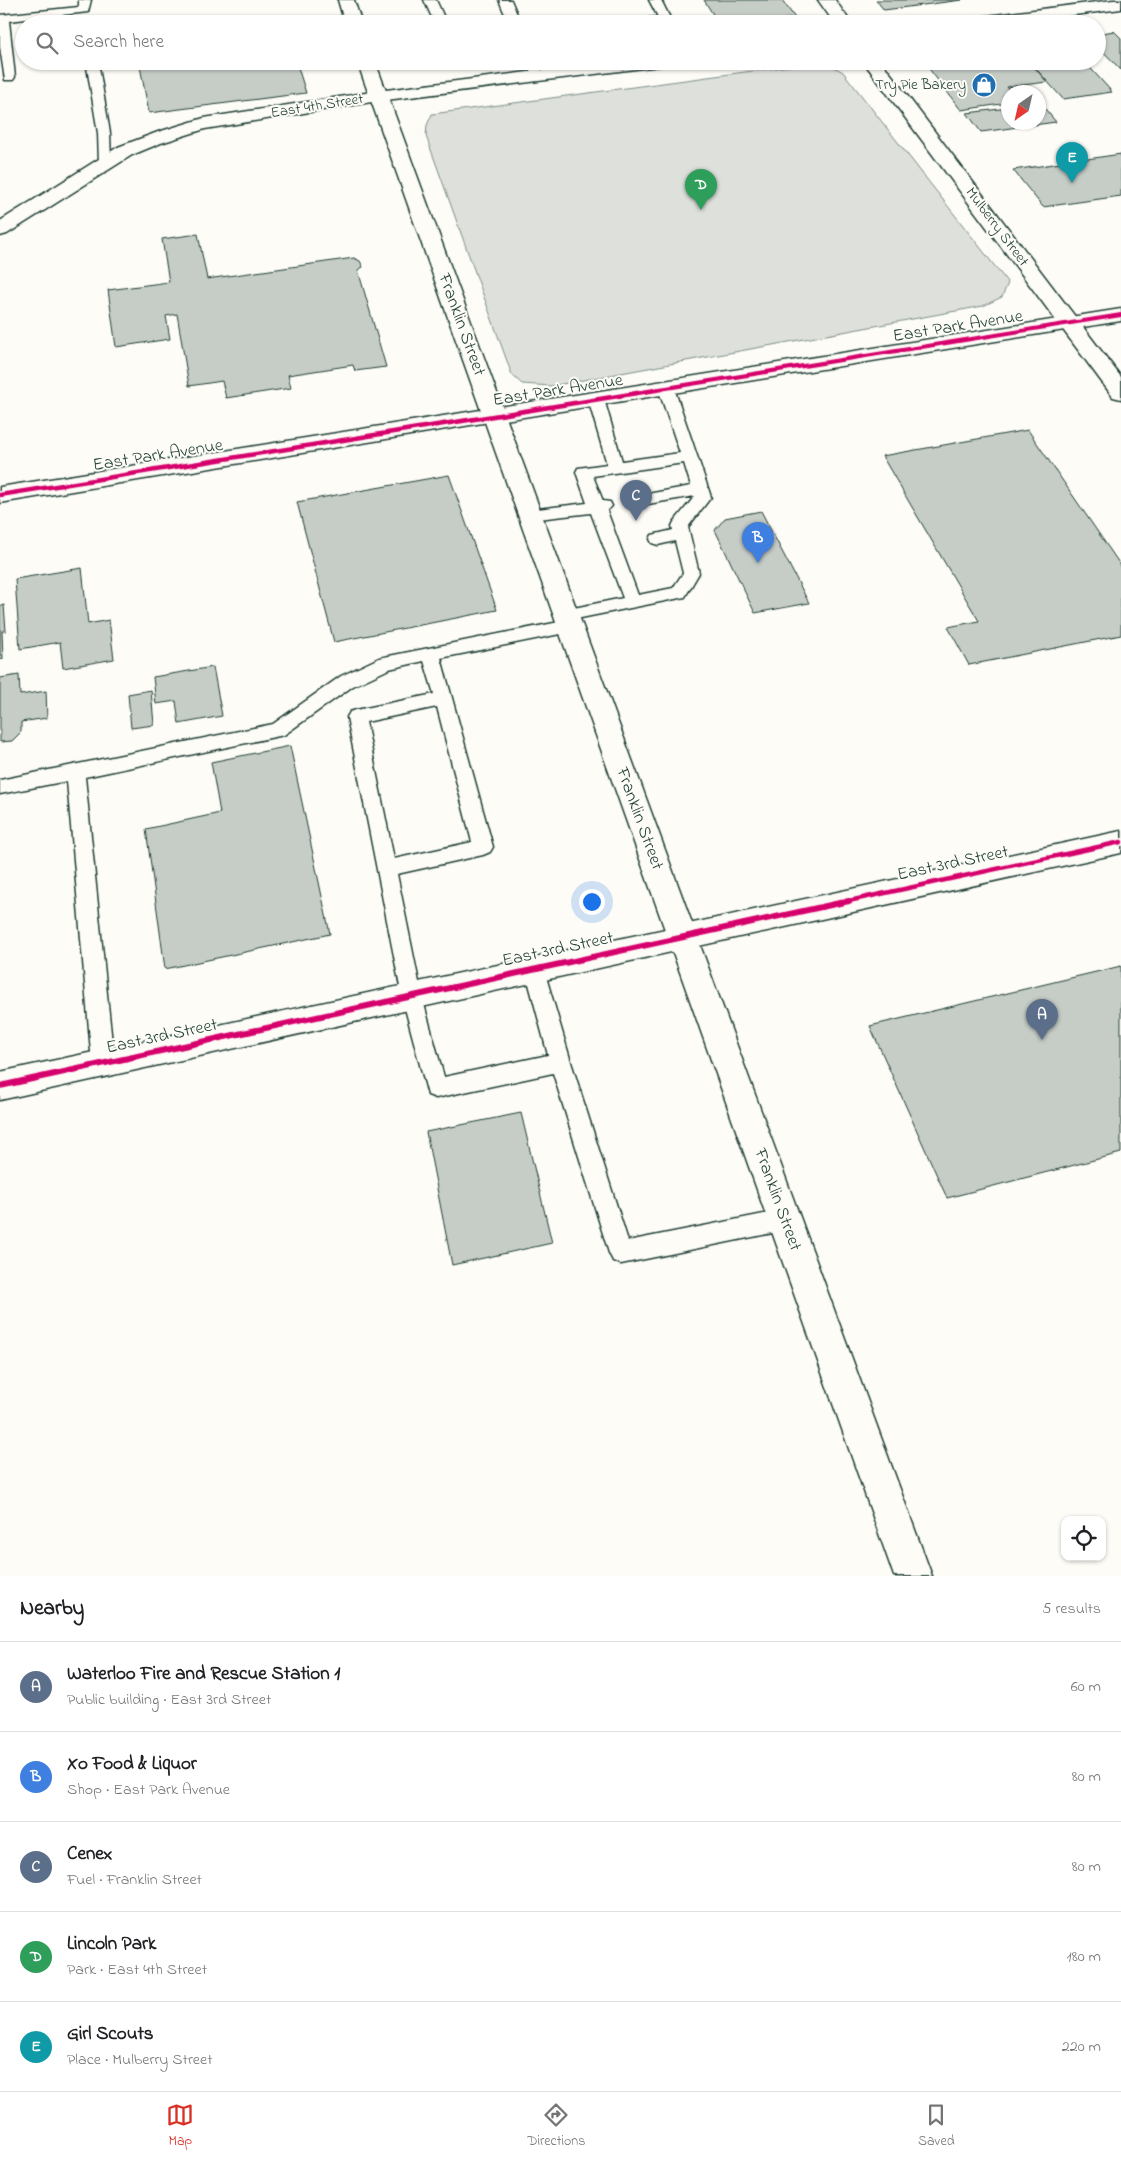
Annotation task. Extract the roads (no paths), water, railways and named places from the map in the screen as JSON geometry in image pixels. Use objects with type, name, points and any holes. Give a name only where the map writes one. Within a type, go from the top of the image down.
[{"type":"street","points":[[346,0],[351,15]]},
{"type":"street","points":[[826,0],[837,15]]},
{"type":"street","points":[[1034,15],[1121,4]]},
{"type":"street","name":"Franklin Street","points":[[369,70],[913,1576]]},
{"type":"street","name":"East 4th Street","points":[[0,230],[105,163],[145,142],[195,127],[529,70]]},
{"type":"street","name":"Mulberry Street","points":[[879,70],[1121,392]]},
{"type":"street","name":"East Park Avenue","points":[[0,495],[1121,315]]},
{"type":"street","name":"East 3rd Street","points":[[0,1086],[1121,842]]},
{"type":"lane","points":[[430,0],[437,15]]},
{"type":"lane","points":[[505,0],[511,15]]},
{"type":"lane","points":[[655,0],[662,15]]},
{"type":"lane","points":[[21,15],[84,5]]},
{"type":"lane","points":[[9,77],[2,18],[15,16]]},
{"type":"lane","points":[[94,70],[104,133],[105,163]]},
{"type":"lane","points":[[0,787],[278,730],[347,681],[386,663],[432,654],[679,593],[691,573],[680,526],[703,497],[666,388]]},
{"type":"lane","points":[[596,399],[616,468]]},
{"type":"lane","points":[[633,603],[616,546],[601,507],[584,472],[690,457]]},
{"type":"lane","points":[[642,500],[700,490]]},
{"type":"lane","points":[[529,515],[601,507]]},
{"type":"lane","points":[[658,539],[682,534]]},
{"type":"lane","points":[[386,868],[483,847],[432,654]]},
{"type":"lane","points":[[444,699],[356,717],[412,997],[436,1088],[560,1062]]},
{"type":"lane","points":[[75,771],[103,1063]]},
{"type":"lane","points":[[535,969],[560,1062],[621,1253],[784,1221]]},
{"type":"place","name":"Try Pie Bakery","points":[[984,85]]},
{"type":"place","name":"Girl Scouts","points":[[1072,183]]},
{"type":"place","name":"Lincoln Park","points":[[701,210]]},
{"type":"place","name":"Cenex","points":[[636,521]]},
{"type":"place","name":"Xo Food & Liquor","points":[[758,563]]},
{"type":"place","name":"Waterloo Fire and Rescue Station 1","points":[[1042,1040]]}]
